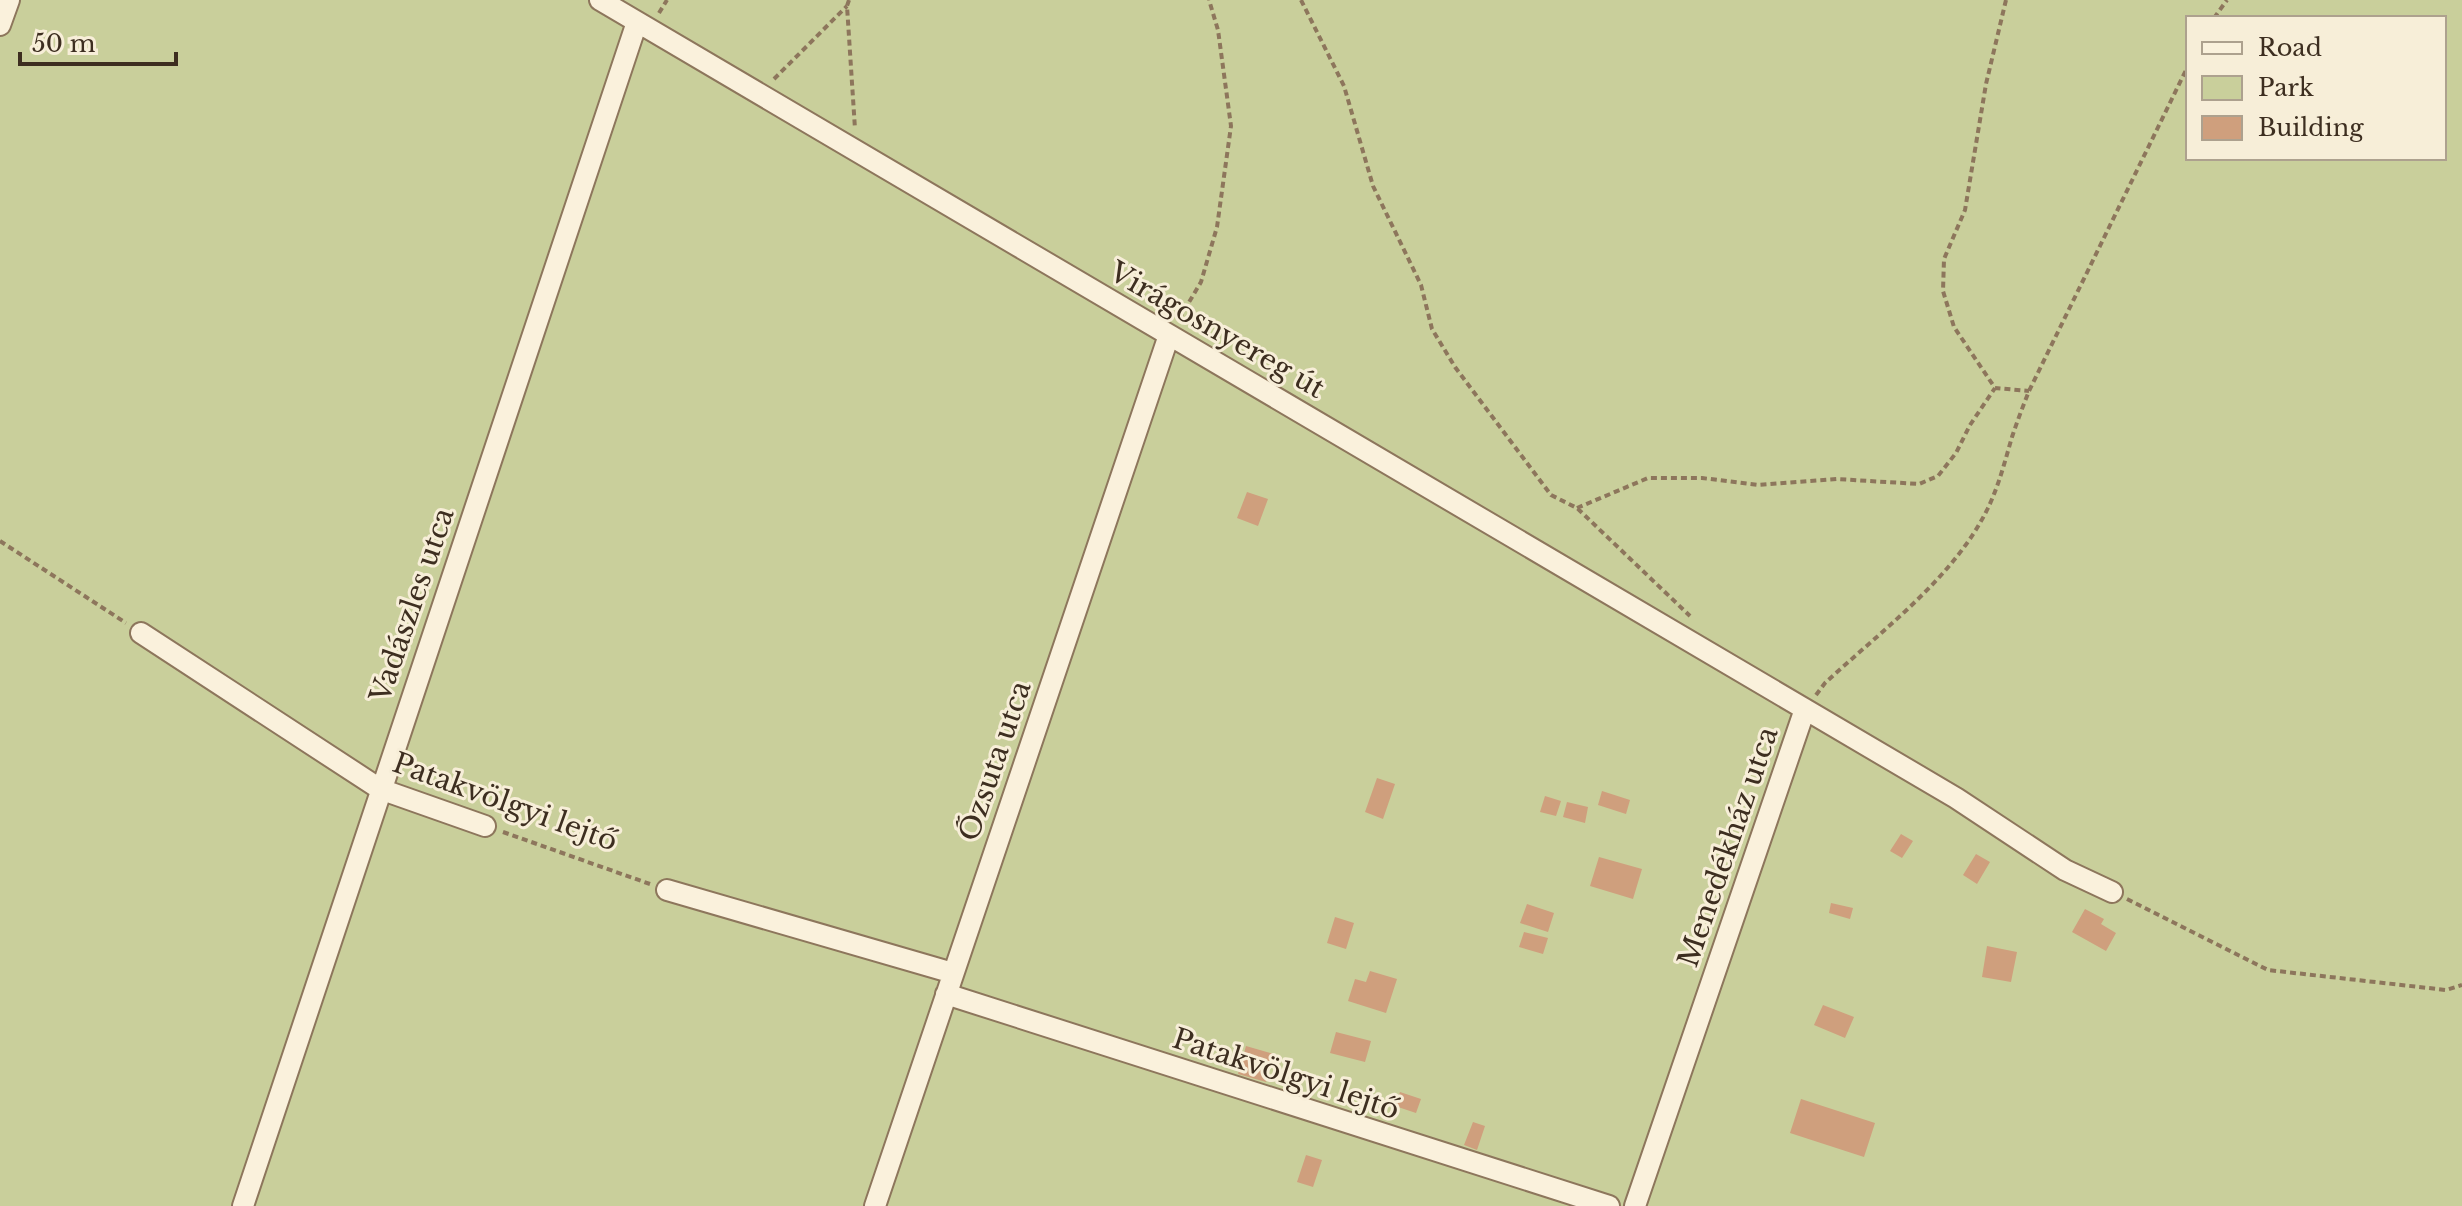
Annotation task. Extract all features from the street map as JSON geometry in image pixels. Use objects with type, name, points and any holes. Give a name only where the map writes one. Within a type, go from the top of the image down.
[{"type":"street","points":[[0,25],[9,0]]},
{"type":"street","name":"Virágosnyereg út","points":[[600,0],[1805,709]]},
{"type":"street","name":"Vadászles utca","points":[[243,1206],[637,22]]},
{"type":"street","name":"Őzsuta utca","points":[[875,1206],[1169,335]]},
{"type":"street","name":"Patakvölgyi lejtő","points":[[141,633],[380,789],[485,826]]},
{"type":"street","name":"Menedékház utca","points":[[1635,1206],[1805,709],[1956,798],[2065,870],[2112,892]]},
{"type":"street","points":[[667,890],[953,973]]},
{"type":"street","name":"Patakvölgyi lejtő","points":[[946,994],[1609,1206]]},
{"type":"path","points":[[849,0],[857,152]]},
{"type":"path","points":[[1169,335],[1201,282],[1217,227],[1231,126],[1218,30],[1209,0]]},
{"type":"path","points":[[1301,0],[1344,86],[1373,186],[1421,285],[1432,329],[1455,367],[1551,495],[1577,508],[1692,618],[1702,648]]},
{"type":"path","points":[[1995,388],[1954,327],[1943,291],[1944,259],[1965,210],[1986,84],[2006,0]]},
{"type":"path","points":[[758,94],[847,6]]},
{"type":"path","points":[[1805,709],[1825,683],[1929,587],[1972,535],[1989,507],[2029,391],[2186,70]]},
{"type":"path","points":[[1577,508],[1648,478],[1702,478],[1758,485],[1837,479],[1919,484],[1938,476],[1956,453],[1970,425],[1995,388]]},
{"type":"path","points":[[1995,388],[2029,391]]},
{"type":"path","points":[[0,541],[141,633]]},
{"type":"path","name":"Patakvölgyi lejtő","points":[[485,826],[667,890]]},
{"type":"path","points":[[2112,892],[2268,970],[2446,990],[2462,985]]},
{"type":"green space","points":[[0,0],[2462,0],[2462,1206],[0,1206]]},
{"type":"building","points":[[1247,492],[1268,499],[1258,526],[1237,518]]},
{"type":"building","points":[[1377,778],[1395,784],[1383,819],[1365,812]]},
{"type":"building","points":[[1602,791],[1630,800],[1626,814],[1598,805]]},
{"type":"building","points":[[1545,796],[1561,801],[1556,816],[1540,812]]},
{"type":"building","points":[[1567,802],[1588,807],[1585,823],[1563,817]]},
{"type":"building","points":[[1901,834],[1913,841],[1902,858],[1890,851]]},
{"type":"building","points":[[1976,854],[1990,862],[1977,884],[1963,875]]},
{"type":"building","points":[[1599,857],[1642,869],[1633,899],[1590,886]]},
{"type":"building","points":[[1831,903],[1853,908],[1850,919],[1829,913]]},
{"type":"building","points":[[1527,904],[1554,913],[1548,932],[1520,923]]},
{"type":"building","points":[[2085,909],[2104,919],[2101,924],[2116,933],[2106,951],[2072,932]]},
{"type":"building","points":[[1335,917],[1354,923],[1346,949],[1327,943]]},
{"type":"building","points":[[1524,932],[1548,938],[1543,954],[1519,947]]},
{"type":"building","points":[[1987,946],[2017,952],[2011,982],[1982,977]]},
{"type":"building","points":[[1370,971],[1397,979],[1386,1013],[1348,1001],[1355,979],[1366,982]]},
{"type":"building","points":[[1823,1005],[1854,1017],[1845,1038],[1814,1025]]},
{"type":"building","points":[[1336,1032],[1371,1041],[1365,1062],[1330,1053]]},
{"type":"building","points":[[1246,1046],[1274,1054],[1266,1082],[1238,1074]]},
{"type":"building","points":[[1400,1092],[1421,1099],[1416,1113],[1395,1106]]},
{"type":"building","points":[[1801,1099],[1875,1123],[1864,1157],[1790,1133]]},
{"type":"building","points":[[1473,1122],[1485,1126],[1477,1150],[1464,1145]]},
{"type":"building","points":[[1306,1155],[1322,1160],[1313,1187],[1297,1182]]}]
